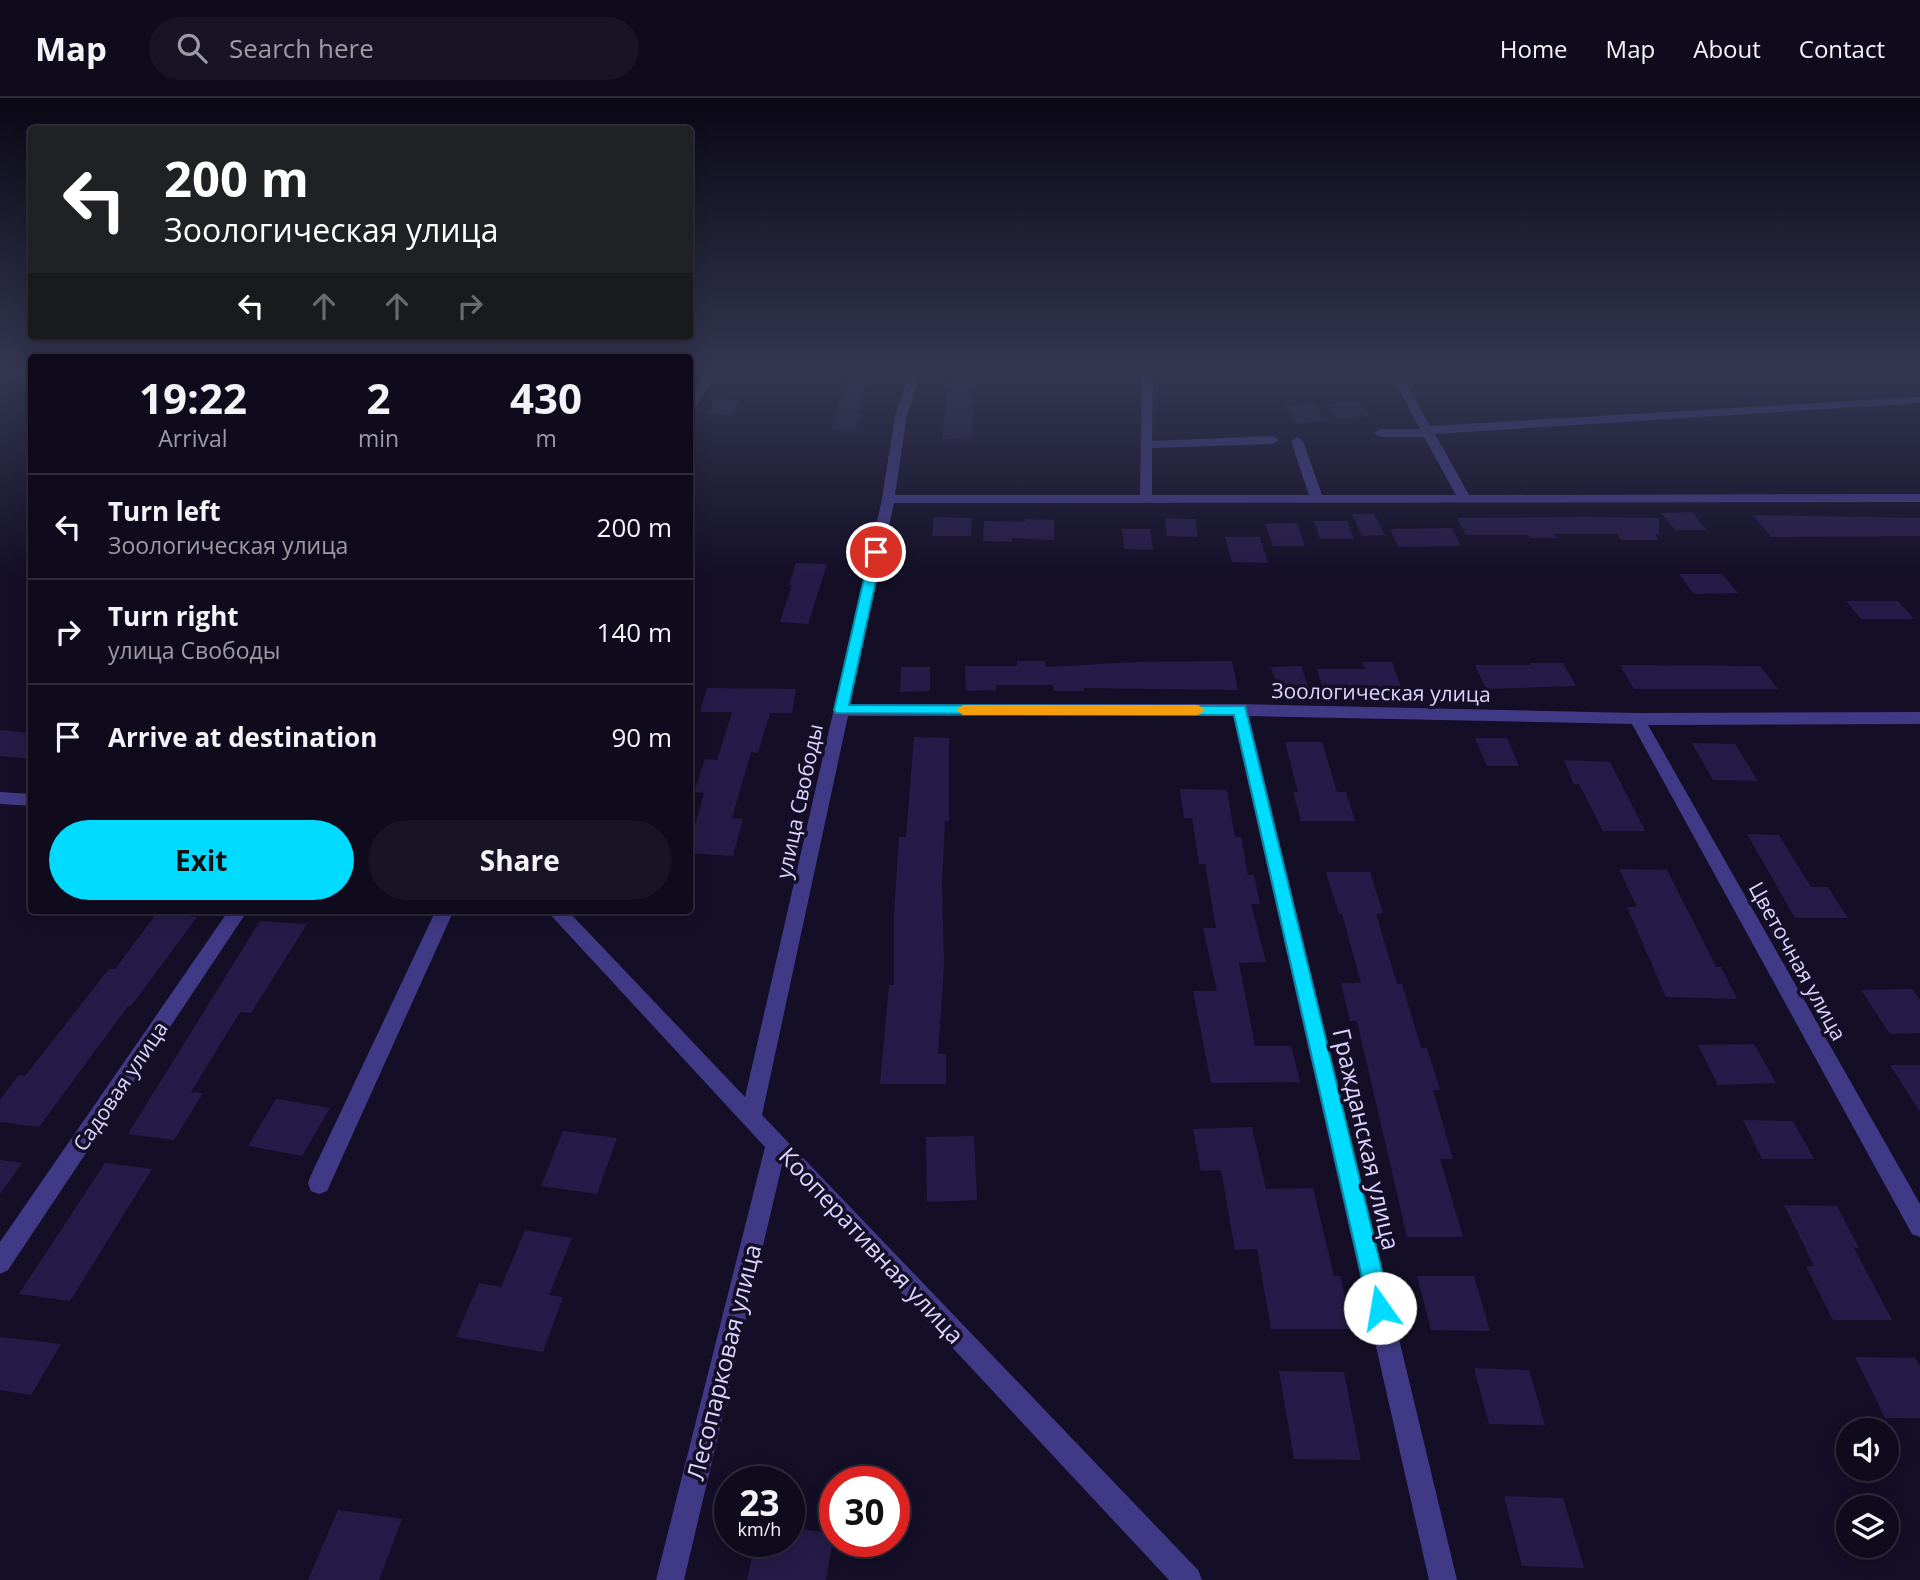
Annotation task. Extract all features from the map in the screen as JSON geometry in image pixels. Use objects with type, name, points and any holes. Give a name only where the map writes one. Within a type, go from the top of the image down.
[{"type":"street","name":"улица Свободы","points":[[751,1117],[888,499],[897,440]]},
{"type":"street","points":[[1146,499],[1148,440]]},
{"type":"street","points":[[1148,445],[1269,440]]},
{"type":"street","points":[[1433,440],[1464,498]]},
{"type":"street","points":[[1297,441],[1317,498]]},
{"type":"street","points":[[888,499],[1920,498]]},
{"type":"street","name":"Зоологическая улица","points":[[841,710],[1240,710],[1637,719],[1920,718]]},
{"type":"street","name":"Гражданская улица","points":[[1240,710],[1443,1580]]},
{"type":"street","name":"Цветочная улица","points":[[1637,719],[1920,1226]]},
{"type":"street","points":[[0,798],[28,800]]},
{"type":"street","name":"Садовая улица","points":[[0,1262],[236,914]]},
{"type":"street","points":[[318,1183],[442,914]]},
{"type":"street","name":"Кооперативная улица","points":[[559,914],[1188,1580]]},
{"type":"street","name":"Лесопарковая улица","points":[[670,1580],[776,1144]]},
{"type":"building","points":[[1692,512],[1707,530],[1675,530],[1661,513]]},
{"type":"building","points":[[1352,514],[1374,514],[1385,535],[1362,536]]},
{"type":"building","points":[[1753,515],[1920,518],[1920,536],[1771,537]]},
{"type":"building","points":[[934,517],[972,518],[971,536],[932,536]]},
{"type":"building","points":[[1165,518],[1195,519],[1198,537],[1167,536]]},
{"type":"building","points":[[1457,518],[1659,518],[1659,534],[1655,534],[1659,540],[1621,540],[1617,534],[1554,534],[1557,538],[1466,535]]},
{"type":"building","points":[[1025,519],[1054,520],[1054,540],[1012,538],[1012,542],[983,541],[984,521],[1025,522]]},
{"type":"building","points":[[1314,521],[1347,521],[1354,539],[1320,539]]},
{"type":"building","points":[[1297,523],[1305,546],[1273,546],[1265,524]]},
{"type":"building","points":[[1452,528],[1461,546],[1398,547],[1390,529]]},
{"type":"building","points":[[1122,529],[1150,529],[1153,550],[1124,549]]},
{"type":"building","points":[[1225,537],[1260,537],[1268,563],[1232,562]]},
{"type":"building","points":[[796,563],[827,564],[808,624],[780,622]]},
{"type":"building","points":[[1679,574],[1722,574],[1738,593],[1694,594]]},
{"type":"building","points":[[1846,601],[1898,601],[1914,619],[1861,619]]},
{"type":"building","points":[[1017,661],[1045,661],[1046,667],[1232,661],[1238,690],[1084,688],[1084,691],[1054,691],[1053,685],[996,685],[996,690],[966,691],[965,666],[1017,666]]},
{"type":"building","points":[[1362,662],[1392,662],[1402,689],[1322,686],[1317,669],[1365,669]]},
{"type":"building","points":[[1530,663],[1563,663],[1576,686],[1486,689],[1475,665],[1531,665]]},
{"type":"building","points":[[1620,665],[1760,666],[1778,689],[1634,689]]},
{"type":"building","points":[[1301,666],[1308,685],[1277,686],[1271,667]]},
{"type":"building","points":[[901,667],[930,667],[930,691],[900,692]]},
{"type":"building","points":[[707,688],[796,689],[792,713],[770,713],[758,753],[751,752],[732,818],[743,819],[733,856],[693,853],[693,831],[704,793],[694,792],[705,759],[717,760],[732,712],[700,712]]},
{"type":"building","points":[[0,730],[28,733],[28,759],[0,756]]},
{"type":"building","points":[[914,737],[949,738],[949,821],[945,821],[942,883],[944,966],[938,1054],[946,1054],[946,1084],[880,1084],[889,985],[894,985],[894,914],[899,837],[906,837]]},
{"type":"building","points":[[1475,738],[1507,738],[1519,766],[1487,766]]},
{"type":"building","points":[[1285,742],[1322,742],[1337,792],[1346,792],[1355,821],[1301,821],[1293,792],[1298,792]]},
{"type":"building","points":[[1692,743],[1735,744],[1758,781],[1713,780]]},
{"type":"building","points":[[1564,760],[1610,762],[1645,831],[1603,831],[1579,784],[1574,784]]},
{"type":"building","points":[[1180,789],[1227,790],[1235,837],[1241,837],[1248,875],[1254,875],[1260,904],[1251,904],[1266,962],[1239,963],[1255,1046],[1291,1046],[1300,1082],[1211,1083],[1193,991],[1217,991],[1203,928],[1216,928],[1205,864],[1199,864],[1192,818],[1184,818]]},
{"type":"building","points":[[1747,834],[1779,835],[1811,887],[1828,887],[1848,918],[1795,918]]},
{"type":"building","points":[[1619,869],[1667,870],[1716,967],[1721,967],[1737,999],[1666,997],[1627,907],[1637,907]]},
{"type":"building","points":[[1326,872],[1370,872],[1383,913],[1376,914],[1397,984],[1402,984],[1421,1048],[1427,1048],[1440,1090],[1433,1090],[1453,1159],[1440,1159],[1463,1237],[1407,1237],[1357,1021],[1350,1021],[1341,983],[1361,983],[1342,914],[1339,914]]},
{"type":"building","points":[[156,914],[197,917],[39,1127],[0,1122],[0,1100],[19,1075],[25,1076],[109,969],[115,969]]},
{"type":"building","points":[[260,921],[307,924],[251,1013],[240,1012],[191,1092],[203,1093],[174,1140],[128,1134]]},
{"type":"building","points":[[1912,989],[1920,1000],[1920,1033],[1890,1034],[1861,990]]},
{"type":"building","points":[[1754,1044],[1776,1083],[1718,1085],[1698,1045]]},
{"type":"building","points":[[1890,1065],[1920,1065],[1920,1112]]},
{"type":"building","points":[[276,1099],[330,1108],[302,1156],[248,1146]]},
{"type":"building","points":[[1743,1120],[1793,1121],[1814,1159],[1762,1159]]},
{"type":"building","points":[[1252,1127],[1266,1189],[1313,1188],[1334,1276],[1340,1276],[1352,1329],[1271,1329],[1257,1249],[1235,1250],[1221,1170],[1201,1171],[1193,1129]]},
{"type":"building","points":[[563,1131],[617,1138],[597,1194],[541,1186]]},
{"type":"building","points":[[974,1136],[977,1200],[927,1202],[926,1137]]},
{"type":"building","points":[[0,1160],[22,1163],[0,1194]]},
{"type":"building","points":[[105,1163],[152,1169],[70,1301],[19,1294]]},
{"type":"building","points":[[1784,1205],[1837,1206],[1859,1248],[1854,1248],[1892,1320],[1833,1320],[1806,1266],[1814,1266]]},
{"type":"building","points":[[525,1230],[572,1238],[549,1295],[563,1297],[543,1352],[456,1337],[479,1283],[501,1287]]},
{"type":"building","points":[[1417,1276],[1474,1276],[1490,1331],[1431,1330]]},
{"type":"building","points":[[0,1337],[61,1344],[31,1395],[0,1390]]},
{"type":"building","points":[[1855,1357],[1915,1358],[1920,1367],[1920,1418],[1885,1418]]},
{"type":"building","points":[[1474,1368],[1529,1370],[1545,1425],[1489,1424]]},
{"type":"building","points":[[1279,1371],[1344,1372],[1361,1460],[1294,1459]]},
{"type":"building","points":[[1504,1496],[1563,1498],[1584,1568],[1522,1566]]},
{"type":"building","points":[[338,1510],[402,1519],[379,1580],[308,1580]]},
{"type":"building","points":[[805,1529],[819,1532],[819,1557],[830,1557],[826,1580],[747,1580],[752,1557],[805,1557]]},
{"type":"slow traffic","points":[[963,710],[1198,710]]},
{"type":"route","points":[[876,552],[841,710],[1240,710],[1380,1308]]}]
